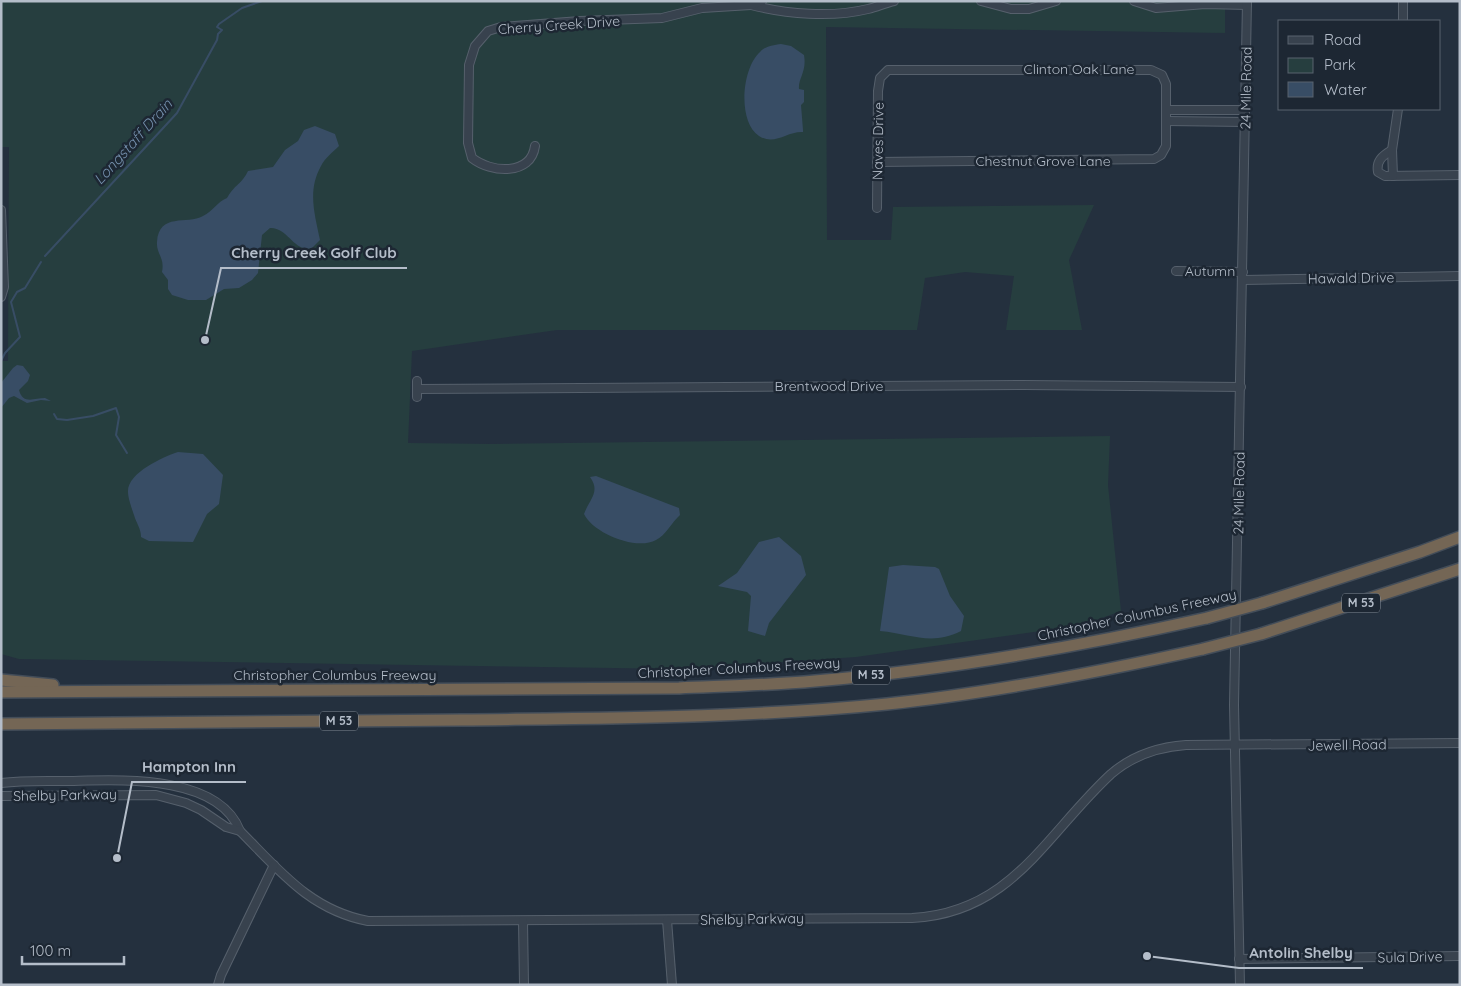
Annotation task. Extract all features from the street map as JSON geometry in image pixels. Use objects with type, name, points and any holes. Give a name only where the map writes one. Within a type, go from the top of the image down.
[{"type":"highway","name":"Christopher Columbus Freeway","points":[[1,692],[679,688],[814,681],[987,661],[1126,636],[1262,603],[1420,552],[1460,537]]},
{"type":"highway","name":"M 53","points":[[1,724],[642,718],[792,712],[889,704],[1063,678],[1203,649],[1261,634],[1460,569]]},
{"type":"highway","points":[[1,680],[105,690]]},
{"type":"highway","points":[[1,730],[76,724]]},
{"type":"street","name":"Cherry Creek Drive","points":[[751,5],[762,1]]},
{"type":"street","points":[[789,1],[790,11]]},
{"type":"street","name":"Cherry Creek Drive","points":[[535,146],[529,162],[518,168],[488,168],[472,158],[468,143],[469,65],[476,46],[488,32],[501,27],[580,21],[662,18],[702,8],[751,5],[790,11],[847,12],[869,9],[894,1]]},
{"type":"street","points":[[981,1],[1011,9],[1029,9],[1056,1]]},
{"type":"street","points":[[1134,1],[1156,8],[1197,3],[1247,3]]},
{"type":"street","points":[[1403,1],[1403,20]]},
{"type":"street","name":"24 Mile Road","points":[[1240,985],[1235,745],[1247,3]]},
{"type":"street","name":"Clinton Oak Lane","points":[[883,74],[894,69],[1151,70],[1158,72],[1165,80],[1167,110]]},
{"type":"street","name":"Naves Drive","points":[[877,208],[878,91],[883,74]]},
{"type":"street","points":[[1167,110],[1245,110]]},
{"type":"street","name":"Chestnut Grove Lane","points":[[877,162],[1150,160],[1158,158],[1164,151],[1167,110]]},
{"type":"street","points":[[1393,176],[1392,150],[1398,110]]},
{"type":"street","points":[[1167,120],[1245,122]]},
{"type":"street","points":[[1392,150],[1382,156],[1377,166],[1378,172],[1393,176],[1460,175]]},
{"type":"street","points":[[1,210],[4,287],[1,297]]},
{"type":"street","name":"Autumn","points":[[1176,271],[1243,276]]},
{"type":"street","name":"Hawald Drive","points":[[1243,276],[1460,276]]},
{"type":"street","name":"Brentwood Drive","points":[[417,397],[417,385],[1241,387]]},
{"type":"street","name":"Jewell Road","points":[[1235,745],[1460,743]]},
{"type":"street","name":"Shelby Parkway","points":[[1,783],[116,780],[167,784],[196,793],[234,817],[240,831],[301,891],[319,904],[358,919],[391,922],[912,918],[932,917],[960,910],[987,898],[1009,881],[1105,780],[1129,761],[1143,754],[1166,747],[1235,745]]},
{"type":"street","points":[[156,795],[165,791],[167,784]]},
{"type":"street","name":"Shelby Parkway","points":[[1,796],[156,795],[186,803],[201,810],[226,827],[240,831]]},
{"type":"street","points":[[218,985],[221,975],[274,865]]},
{"type":"street","points":[[667,920],[672,985]]},
{"type":"street","points":[[523,921],[524,985]]},
{"type":"street","name":"Sula Drive","points":[[1239,959],[1460,956]]},
{"type":"green space","points":[[1,1],[1225,1],[1225,33],[826,27],[827,240],[891,240],[893,207],[1094,205],[1069,260],[1082,330],[1006,330],[1014,276],[965,272],[925,278],[917,330],[557,330],[412,351],[408,443],[492,444],[1110,436],[1108,485],[1121,611],[1083,625],[856,657],[682,669],[19,659],[1,654],[1,361],[8,361],[9,147],[1,147]]},
{"type":"water","points":[[781,44],[791,46],[804,55],[805,61],[799,85],[799,89],[804,90],[804,102],[801,105],[803,132],[797,132],[776,139],[765,139],[752,129],[747,119],[744,94],[746,82],[749,70],[760,52],[764,48]]},
{"type":"water","points":[[315,126],[335,134],[339,146],[323,163],[314,185],[313,203],[320,240],[312,248],[306,249],[296,244],[282,231],[270,228],[262,235],[258,273],[252,280],[239,288],[224,289],[206,300],[188,300],[172,295],[168,289],[168,280],[162,272],[163,267],[157,246],[159,233],[163,227],[175,221],[203,216],[227,198],[248,171],[273,167],[285,150],[298,141],[304,130]]},
{"type":"water","points":[[17,365],[23,366],[30,375],[28,381],[19,390],[23,398],[29,400],[45,398],[51,401],[41,400],[27,403],[14,396],[9,398],[1,408],[1,383]]},
{"type":"water","points":[[178,452],[203,454],[223,475],[219,504],[207,514],[193,542],[149,541],[141,537],[129,497],[129,485],[139,472]]},
{"type":"water","points":[[596,476],[679,508],[680,515],[662,535],[648,543],[627,542],[605,533],[596,528],[584,514],[594,492],[593,482],[590,477]]},
{"type":"water","points":[[779,537],[801,556],[806,575],[769,623],[765,636],[748,631],[751,596],[747,592],[718,586],[737,573],[759,542]]},
{"type":"water","points":[[903,565],[935,567],[939,569],[950,596],[964,616],[961,631],[940,638],[921,638],[880,631],[889,567]]},
{"type":"waterway","name":"Longstaff Drain","points":[[45,256],[177,113],[217,40],[218,34],[222,30],[217,27],[219,24],[242,8],[262,1]]},
{"type":"waterway","name":"Longstaff Drain","points":[[1,361],[5,353],[20,337],[11,302],[17,292],[25,288],[41,262]]},
{"type":"waterway","points":[[54,414],[57,419],[67,420],[93,416],[116,408],[119,417],[116,435],[127,453]]},
{"type":"place","name":"Cherry Creek Golf Club","points":[[205,340]]},
{"type":"place","name":"Hampton Inn","points":[[117,858]]},
{"type":"place","name":"Antolin Shelby","points":[[1147,956]]}]
